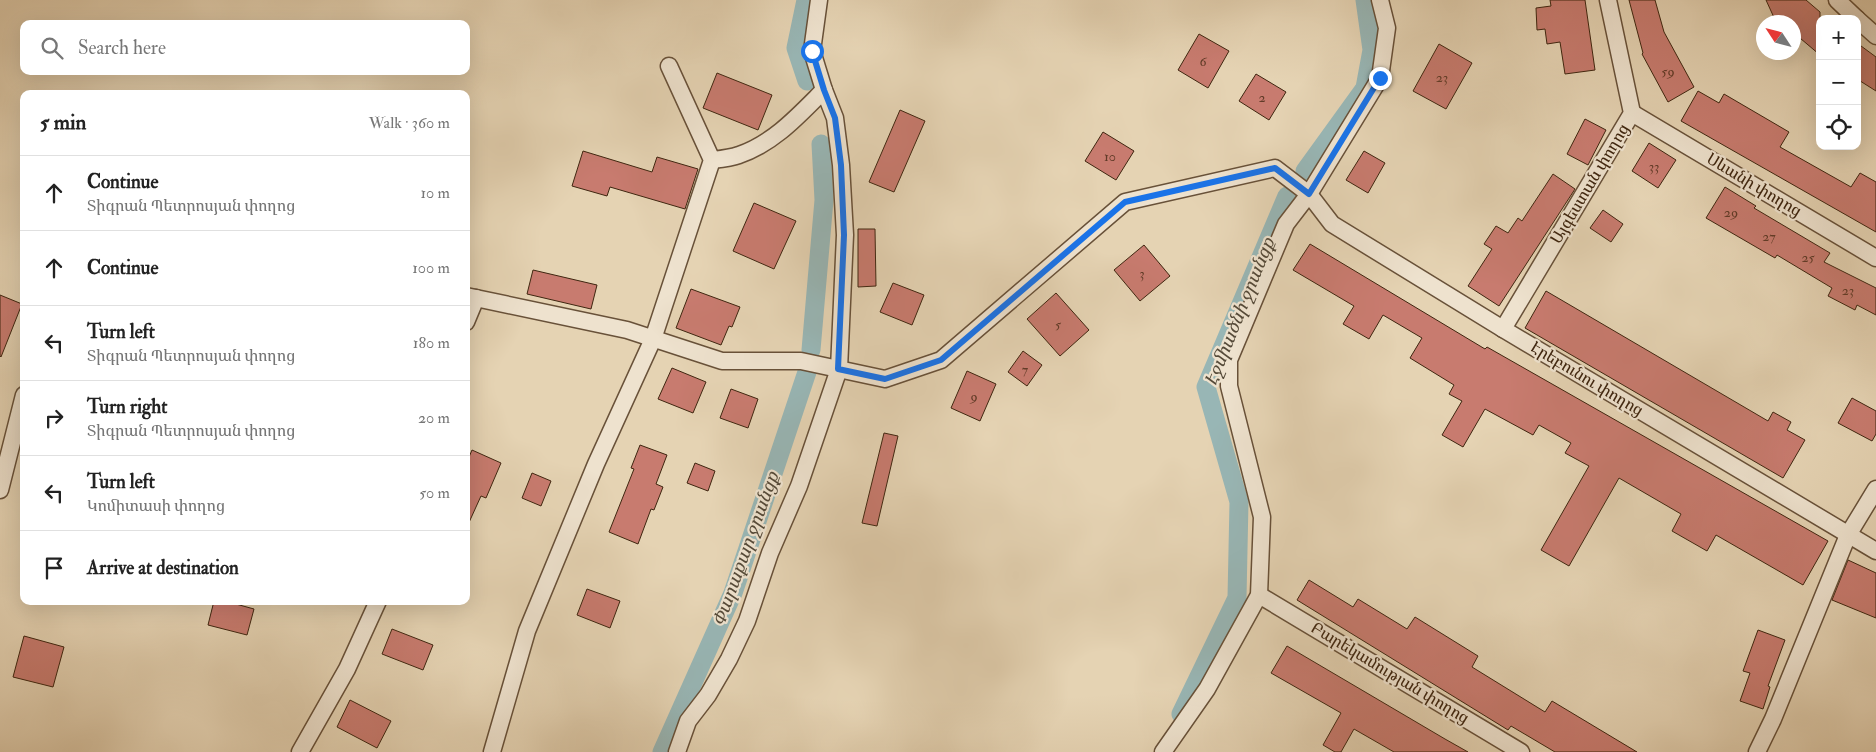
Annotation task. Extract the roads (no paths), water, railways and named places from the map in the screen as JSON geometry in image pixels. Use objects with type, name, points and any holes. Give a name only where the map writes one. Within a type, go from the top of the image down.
[{"type":"street","points":[[677,752],[688,721],[708,696],[729,659],[747,621],[770,553],[799,486],[838,369],[844,235],[841,165],[835,118],[812,51],[819,0]]},
{"type":"street","points":[[1163,752],[1207,689],[1259,595],[1262,517],[1228,386],[1229,360],[1286,224],[1309,194],[1380,78],[1387,28],[1380,0]]},
{"type":"street","name":"Այգեստան փողոց","points":[[1503,329],[1632,113],[1608,0]]},
{"type":"street","points":[[1837,0],[1853,15]]},
{"type":"street","points":[[1861,23],[1876,36]]},
{"type":"street","points":[[492,752],[527,631],[596,464],[653,338],[712,160],[669,66]]},
{"type":"street","points":[[712,160],[739,155],[766,142],[786,128],[824,90]]},
{"type":"street","name":"Սևանի փողոց","points":[[1632,113],[1876,258]]},
{"type":"street","name":"Էրեբունու փողոց","points":[[838,369],[885,379],[941,360],[1125,202],[1275,168],[1309,194],[1332,224],[1503,329],[1876,551]]},
{"type":"street","points":[[471,297],[627,330],[722,362],[802,361],[838,369]]},
{"type":"street","points":[[0,490],[20,411]]},
{"type":"street","points":[[1757,752],[1773,719],[1848,535],[1876,489]]},
{"type":"street","name":"Բարեկամության փողոց","points":[[1259,595],[1521,752]]},
{"type":"street","points":[[300,752],[347,669],[376,605]]},
{"type":"waterway","name":"Փարաքար ջրանցք","points":[[806,0],[796,48],[807,81]]},
{"type":"waterway","name":"Էջմիածնի ջրանցք","points":[[1305,171],[1365,88],[1372,50],[1365,0]]},
{"type":"waterway","name":"Փարաքար ջրանցք","points":[[811,350],[824,200],[821,144]]},
{"type":"waterway","name":"Էջմիածնի ջրանցք","points":[[1181,714],[1237,598],[1239,502],[1206,387],[1287,196]]},
{"type":"waterway","name":"Փարաքար ջրանցք","points":[[662,752],[733,593],[808,369]]}]
